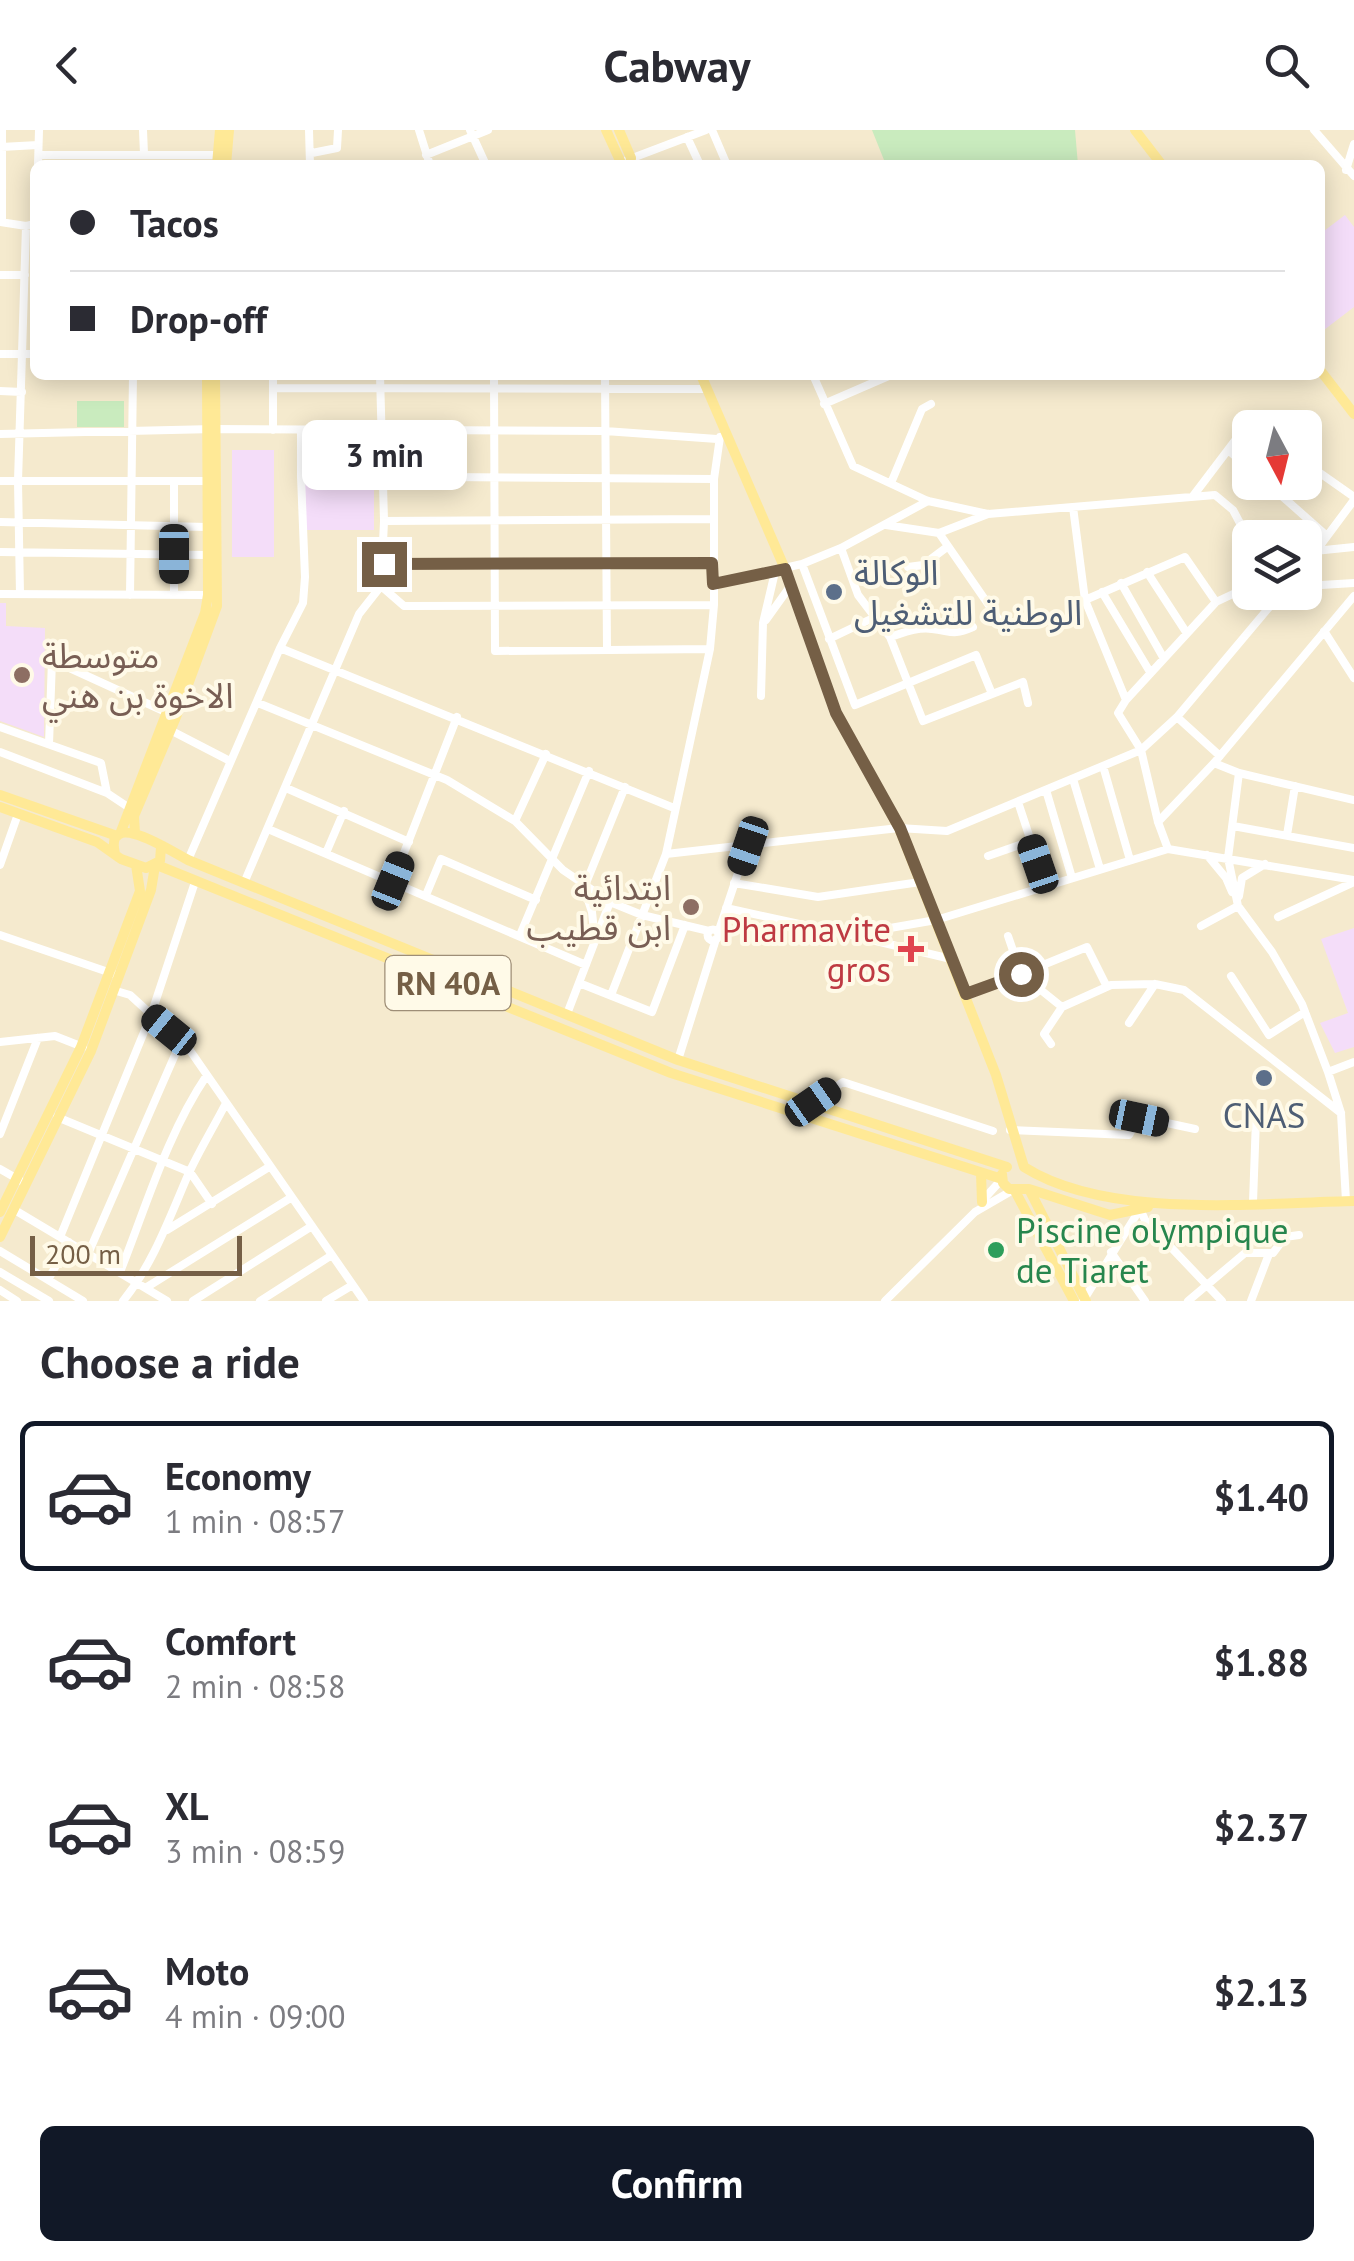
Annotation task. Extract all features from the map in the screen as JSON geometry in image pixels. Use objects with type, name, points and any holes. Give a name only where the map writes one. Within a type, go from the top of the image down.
[{"type":"main road","points":[[220,130],[221,160]]},
{"type":"main road","points":[[222,160],[229,130]]},
{"type":"main road","points":[[606,130],[621,160]]},
{"type":"main road","points":[[619,130],[623,160]]},
{"type":"main road","points":[[1135,130],[1158,160]]},
{"type":"main road","points":[[1325,376],[1354,414]]},
{"type":"main road","points":[[135,834],[134,816],[217,606],[207,380]]},
{"type":"main road","points":[[115,854],[113,844],[208,595],[206,481],[214,380]]},
{"type":"main road","points":[[703,380],[722,435],[780,571],[791,586],[836,713],[900,828],[966,994],[1024,1168],[1021,1188],[1082,1300]]},
{"type":"main road","points":[[0,796],[119,835],[135,834],[156,842],[162,856],[114,974],[113,990],[57,1117],[0,1212]]},
{"type":"main road","points":[[0,807],[97,842],[136,865],[156,865]]},
{"type":"main road","name":"RN 40A","points":[[161,847],[678,1060],[1008,1166]]},
{"type":"main road","points":[[0,1237],[20,1181],[86,1049],[114,974],[140,891],[136,865]]},
{"type":"main road","name":"RN 40A","points":[[156,865],[672,1073],[1002,1179]]},
{"type":"main road","points":[[1010,1130],[1008,1166],[1002,1179],[1006,1187],[1021,1188],[1110,1216],[1164,1202]]},
{"type":"main road","points":[[1008,1166],[1117,1200],[1350,1201]]},
{"type":"main road","points":[[978,1207],[981,1173]]},
{"type":"street","points":[[2,130],[1,222],[30,225]]},
{"type":"street","points":[[2,147],[38,155],[39,130]]},
{"type":"street","points":[[143,130],[144,154]]},
{"type":"street","points":[[309,130],[311,160]]},
{"type":"street","points":[[312,153],[338,148],[338,130]]},
{"type":"street","points":[[419,130],[428,160]]},
{"type":"street","points":[[451,130],[457,143]]},
{"type":"street","points":[[426,155],[472,133],[488,130]]},
{"type":"street","points":[[630,160],[709,130],[724,160]]},
{"type":"street","points":[[1314,130],[1350,173]]},
{"type":"street","points":[[472,133],[484,160]]},
{"type":"street","points":[[687,137],[698,160]]},
{"type":"street","points":[[1350,173],[1354,144]]},
{"type":"street","points":[[75,160],[144,154],[202,160]]},
{"type":"street","points":[[0,275],[28,270],[19,434],[20,594]]},
{"type":"street","points":[[24,312],[30,312]]},
{"type":"street","points":[[0,354],[30,354]]},
{"type":"street","points":[[23,373],[30,373]]},
{"type":"street","points":[[130,595],[133,380]]},
{"type":"street","points":[[273,380],[273,430]]},
{"type":"street","points":[[244,883],[359,614],[382,586],[380,380]]},
{"type":"street","points":[[494,380],[494,651],[710,649]]},
{"type":"street","points":[[605,380],[607,650]]},
{"type":"street","points":[[816,380],[853,466],[928,502],[988,514]]},
{"type":"street","points":[[824,404],[879,380]]},
{"type":"street","points":[[273,388],[707,389]]},
{"type":"street","points":[[0,392],[22,392]]},
{"type":"street","points":[[891,483],[922,409],[931,404]]},
{"type":"street","points":[[188,860],[305,593],[300,430]]},
{"type":"street","points":[[0,434],[300,430],[722,435],[714,479],[710,649],[666,854],[611,995]]},
{"type":"street","points":[[1193,496],[1232,445]]},
{"type":"street","points":[[1228,450],[1232,453]]},
{"type":"street","points":[[1322,475],[1354,498],[1322,543]]},
{"type":"street","points":[[301,476],[714,479]]},
{"type":"street","points":[[0,480],[206,481]]},
{"type":"street","points":[[174,482],[174,595]]},
{"type":"street","points":[[885,525],[939,532],[988,514],[1215,494],[1238,520]]},
{"type":"street","points":[[1286,500],[1327,536]]},
{"type":"street","points":[[713,584],[802,564],[842,548],[928,502]]},
{"type":"street","points":[[1073,507],[1085,600],[1126,700]]},
{"type":"street","points":[[384,521],[713,520]]},
{"type":"street","points":[[0,522],[207,526]]},
{"type":"street","points":[[939,532],[1006,630]]},
{"type":"street","points":[[908,568],[923,565],[947,547]]},
{"type":"street","points":[[842,548],[858,596],[890,638],[923,721],[1022,682],[1028,703]]},
{"type":"street","points":[[1322,551],[1354,548]]},
{"type":"street","points":[[0,552],[207,555]]},
{"type":"street","points":[[1085,600],[1185,557],[1216,602]]},
{"type":"street","points":[[384,564],[712,563]]},
{"type":"street","points":[[802,564],[856,705],[976,654],[992,694]]},
{"type":"street","points":[[761,696],[763,624],[780,571]]},
{"type":"street","points":[[1147,572],[1186,632]]},
{"type":"street","points":[[1121,583],[1163,657]]},
{"type":"street","points":[[1322,585],[1354,583]]},
{"type":"street","points":[[382,586],[404,606],[714,605]]},
{"type":"street","points":[[763,624],[791,586]]},
{"type":"street","points":[[1102,592],[1150,672]]},
{"type":"street","points":[[0,594],[208,595]]},
{"type":"street","points":[[1168,848],[1141,750],[1118,712],[1186,632],[1216,602],[1232,594]]},
{"type":"street","points":[[1158,822],[1217,760],[1324,631],[1350,609],[1354,596]]},
{"type":"street","points":[[666,854],[900,828],[948,831],[1141,750],[1178,717],[1267,610]]},
{"type":"street","points":[[828,639],[873,618]]},
{"type":"street","points":[[890,638],[915,629],[956,634],[973,626]]},
{"type":"street","points":[[1324,631],[1354,678]]},
{"type":"street","points":[[280,648],[458,717],[674,808]]},
{"type":"street","points":[[48,744],[52,660],[176,717]]},
{"type":"street","points":[[822,672],[839,666]]},
{"type":"street","points":[[258,703],[436,775],[515,820],[584,888],[610,902],[642,915],[714,934]]},
{"type":"street","points":[[393,881],[458,717]]},
{"type":"street","points":[[1178,717],[1217,760],[1239,773],[1354,800]]},
{"type":"street","points":[[0,728],[101,763],[107,793]]},
{"type":"street","points":[[170,730],[230,761]]},
{"type":"street","points":[[10,756],[18,734]]},
{"type":"street","points":[[0,752],[107,793],[128,807]]},
{"type":"street","points":[[515,820],[546,754]]},
{"type":"street","points":[[1103,766],[1130,860]]},
{"type":"street","points":[[520,936],[588,772]]},
{"type":"street","points":[[1238,906],[1228,858],[1239,773]]},
{"type":"street","points":[[1073,779],[1100,869]]},
{"type":"street","points":[[595,941],[584,888],[625,786]]},
{"type":"street","points":[[1287,835],[1295,786]]},
{"type":"street","points":[[286,788],[409,842]]},
{"type":"street","points":[[1046,790],[1072,878]]},
{"type":"street","points":[[1018,802],[1046,887]]},
{"type":"street","points":[[326,853],[344,811]]},
{"type":"street","points":[[0,865],[18,814]]},
{"type":"street","points":[[1232,826],[1354,848]]},
{"type":"street","points":[[268,829],[586,966]]},
{"type":"street","points":[[988,856],[1031,841]]},
{"type":"street","points":[[678,1060],[714,934],[748,846]]},
{"type":"street","points":[[850,935],[936,920],[1168,848],[1354,881]]},
{"type":"street","points":[[1208,855],[1226,878],[1238,906],[1272,952],[1305,1012],[1341,1113],[1350,1201]]},
{"type":"street","points":[[426,895],[441,860],[536,900]]},
{"type":"street","points":[[1238,906],[1242,878],[1265,864]]},
{"type":"street","points":[[1278,917],[1354,881]]},
{"type":"street","points":[[60,1236],[151,1015],[196,882]]},
{"type":"street","points":[[734,883],[818,897],[920,882]]},
{"type":"street","points":[[567,1014],[610,902]]},
{"type":"street","points":[[1201,926],[1238,906]]},
{"type":"street","points":[[726,908],[952,959]]},
{"type":"street","points":[[579,983],[652,1012],[685,924]]},
{"type":"street","points":[[0,936],[114,974]]},
{"type":"street","points":[[1008,936],[1021,974],[1062,1007]]},
{"type":"street","points":[[966,994],[1087,946],[1107,986]]},
{"type":"street","points":[[1231,976],[1269,1035],[1305,1012]]},
{"type":"street","points":[[1130,1023],[1155,984]]},
{"type":"street","points":[[1051,1044],[1044,1034],[1062,1007],[1107,986],[1155,984],[1184,990],[1341,1113]]},
{"type":"street","points":[[113,990],[130,995],[180,1041],[364,1301]]},
{"type":"street","points":[[0,1042],[55,1036],[86,1049]]},
{"type":"street","points":[[0,1134],[38,1038]]},
{"type":"street","points":[[88,1254],[180,1041]]},
{"type":"street","points":[[1310,1088],[1326,1087],[1329,1075],[1354,1062]]},
{"type":"street","points":[[120,1272],[165,1159],[206,1075]]},
{"type":"street","points":[[813,1102],[843,1082],[993,1131]]},
{"type":"street","points":[[143,1284],[190,1172],[226,1105]]},
{"type":"street","points":[[57,1117],[190,1172],[212,1204]]},
{"type":"street","points":[[1010,1130],[1129,1135],[1139,1118],[1194,1129]]},
{"type":"street","points":[[1254,1202],[1256,1119]]},
{"type":"street","points":[[165,1231],[269,1167]]},
{"type":"street","points":[[0,1169],[20,1181]]},
{"type":"street","points":[[885,1301],[1002,1179]]},
{"type":"street","points":[[978,1207],[1021,1188]]},
{"type":"street","points":[[123,1301],[143,1284],[292,1197]]},
{"type":"street","points":[[1082,1300],[1140,1208]]},
{"type":"street","points":[[1140,1208],[1144,1220],[1222,1301]]},
{"type":"street","points":[[13,1209],[168,1301]]},
{"type":"street","points":[[1110,1216],[1122,1236]]},
{"type":"street","points":[[193,1301],[312,1226]]},
{"type":"street","points":[[1250,1301],[1269,1254],[1284,1237],[1299,1235]]},
{"type":"street","points":[[48,1280],[70,1242]]},
{"type":"street","points":[[0,1251],[83,1301]]},
{"type":"street","points":[[1112,1252],[1145,1301]]},
{"type":"street","points":[[1188,1301],[1246,1253],[1269,1254]]},
{"type":"street","points":[[260,1301],[332,1254]]},
{"type":"street","points":[[0,1272],[49,1301]]},
{"type":"street","points":[[326,1301],[350,1286]]},
{"type":"street","points":[[0,1290],[17,1301]]},
{"type":"shaded area","points":[[0,130],[1354,130],[1354,1301],[0,1301]]},
{"type":"shaded area","points":[[1345,215],[1354,227],[1354,307],[1325,329],[1325,230]]},
{"type":"shaded area","points":[[232,450],[274,450],[274,557],[232,557]]},
{"type":"shaded area","points":[[303,484],[374,484],[374,530],[303,530]]},
{"type":"shaded area","name":"متوسطة الاخوة بن هني","points":[[0,603],[6,603],[6,626],[45,628],[44,737],[0,721]]},
{"type":"shaded area","points":[[1354,928],[1354,1047],[1335,1053],[1320,1023],[1348,1013],[1321,939]]},
{"type":"green space","points":[[872,130],[1075,130],[1078,160],[884,160]]},
{"type":"green space","points":[[77,401],[124,401],[124,427],[77,427]]},
{"type":"place","name":"الوكالة الوطنية للتشغيل","points":[[834,592]]},
{"type":"place","name":"متوسطة الاخوة بن هني","points":[[22,675]]},
{"type":"place","name":"ابتدائية ابن قطيب","points":[[691,907]]},
{"type":"place","name":"Pharmavite gros","points":[[911,949]]},
{"type":"place","name":"CNAS","points":[[1264,1078]]},
{"type":"place","name":"Piscine olympique de Tiaret","points":[[996,1250]]},
{"type":"route","points":[[384,564],[712,563],[713,584],[785,569],[836,713],[900,828],[966,994],[1021,974]]}]
